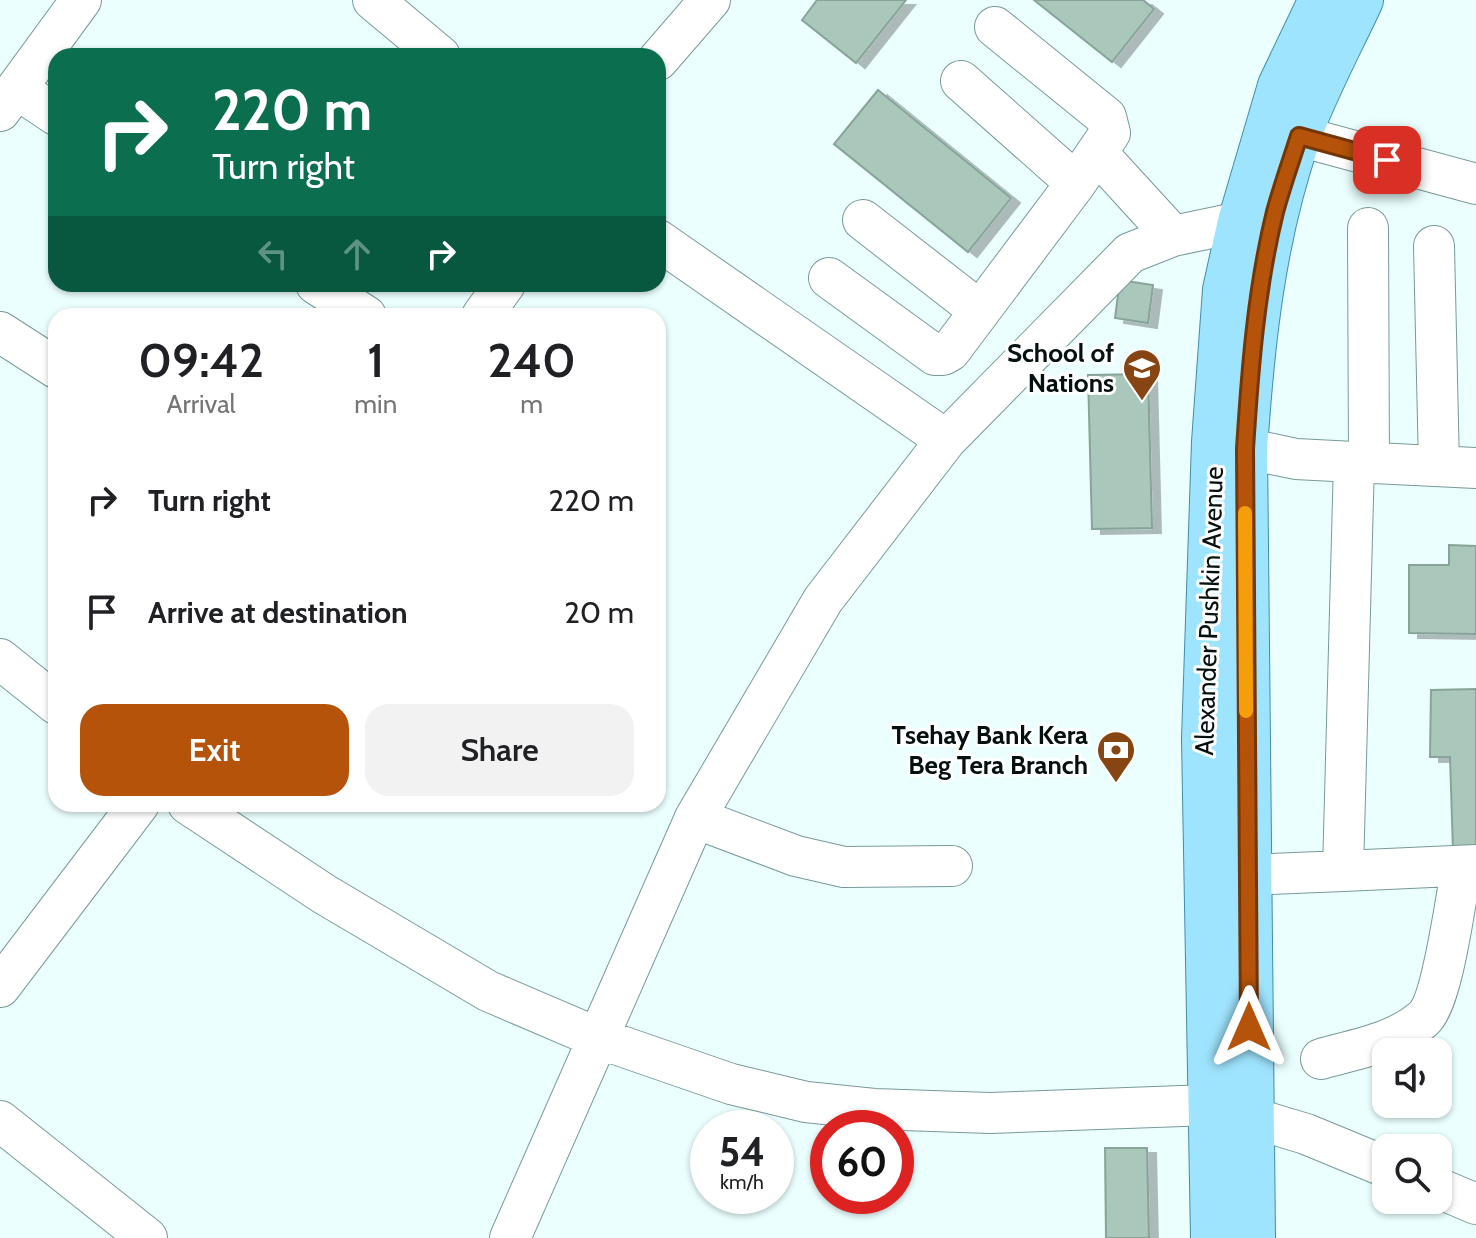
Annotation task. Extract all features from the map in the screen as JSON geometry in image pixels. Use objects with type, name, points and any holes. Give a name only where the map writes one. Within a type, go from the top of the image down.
[{"type":"main road","name":"Alexander Pushkin Avenue","points":[[1213,1238],[1230,1112],[1248,875],[1225,290],[1240,222],[1280,86],[1321,0]]},
{"type":"main road","name":"Alexander Pushkin Avenue","points":[[1253,1238],[1230,1112],[1204,739],[1229,445],[1250,365],[1275,212],[1299,136],[1361,0]]},
{"type":"street","points":[[48,112],[9,100],[81,0]]},
{"type":"street","points":[[373,0],[430,48]]},
{"type":"street","points":[[666,51],[710,0]]},
{"type":"street","points":[[829,278],[935,355],[943,355],[950,351],[1087,168],[1110,133],[1106,117],[995,27]]},
{"type":"street","points":[[961,81],[1087,168],[1173,236]]},
{"type":"street","points":[[1299,136],[1476,184]]},
{"type":"street","points":[[863,220],[980,311]]},
{"type":"street","points":[[510,1238],[695,818],[823,600],[946,440],[1130,253],[1173,236],[1240,222]]},
{"type":"street","points":[[1343,871],[1368,228]]},
{"type":"street","points":[[666,246],[946,440]]},
{"type":"street","points":[[1229,445],[1296,459],[1457,467],[1434,246]]},
{"type":"street","points":[[328,292],[354,308]]},
{"type":"street","points":[[0,332],[48,363]]},
{"type":"street","points":[[0,659],[48,698]]},
{"type":"street","points":[[0,987],[133,812]]},
{"type":"street","points":[[200,812],[324,894],[488,991],[598,1038],[731,1084],[806,1102],[874,1109],[990,1113],[1230,1112],[1306,1134],[1372,1161]]},
{"type":"street","points":[[695,818],[796,856],[844,867],[952,866]]},
{"type":"street","points":[[1248,875],[1469,865],[1437,993],[1426,1016],[1386,1041],[1321,1059]]},
{"type":"street","points":[[0,1121],[147,1238]]},
{"type":"street","points":[[1452,1194],[1476,1204]]},
{"type":"building","points":[[817,0],[906,0],[856,63],[802,20]]},
{"type":"building","points":[[1034,0],[1143,0],[1154,9],[1112,62]]},
{"type":"building","points":[[878,90],[1011,198],[968,252],[834,144]]},
{"type":"building","points":[[1120,280],[1153,285],[1148,323],[1115,318]]},
{"type":"building","points":[[1148,374],[1152,528],[1092,529],[1088,375]]},
{"type":"building","points":[[1449,545],[1476,546],[1476,634],[1409,633],[1409,565],[1449,565]]},
{"type":"building","points":[[1476,689],[1476,850],[1453,851],[1450,757],[1430,757],[1431,690]]},
{"type":"building","points":[[1105,1148],[1147,1148],[1149,1238],[1106,1238]]},
{"type":"slow traffic","points":[[1245,513],[1246,711]]},
{"type":"place","name":"School of Nations","points":[[1142,402]]},
{"type":"place","name":"Tsehay Bank Kera Beg Tera Branch","points":[[1116,784]]},
{"type":"route","points":[[1249,1027],[1245,449],[1250,365],[1265,268],[1275,212],[1299,136],[1387,160]]}]
